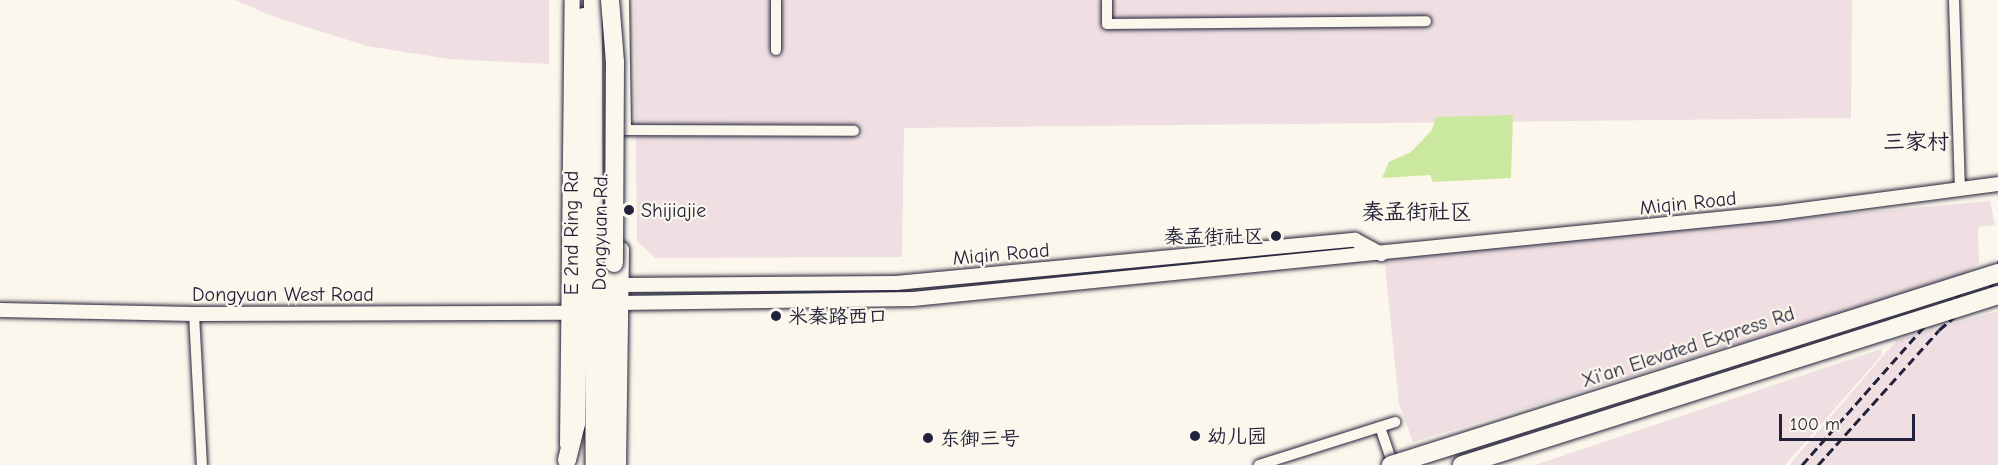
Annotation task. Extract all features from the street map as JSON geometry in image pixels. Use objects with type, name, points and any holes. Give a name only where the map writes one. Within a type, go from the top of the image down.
[{"type":"highway","points":[[567,463],[576,423],[580,39],[586,0]]},
{"type":"highway","name":"E 2nd Ring Rd","points":[[593,0],[595,465]]},
{"type":"highway","points":[[608,0],[615,62],[614,420],[618,446]]},
{"type":"highway","name":"E 2nd Ring Rd","points":[[608,0],[608,465]]},
{"type":"highway","name":"Xi'an Elevated Express Rd","points":[[1392,465],[1998,273]]},
{"type":"highway","points":[[1462,465],[1998,295]]},
{"type":"main road","name":"Dongyuan Rd.","points":[[567,463],[566,313],[572,0]]},
{"type":"main road","name":"Dongyuan Rd.","points":[[618,465],[623,130],[621,0]]},
{"type":"street","points":[[776,0],[776,50]]},
{"type":"street","points":[[1107,0],[1107,24],[1426,21]]},
{"type":"street","points":[[1953,0],[1960,190]]},
{"type":"street","points":[[623,130],[854,131]]},
{"type":"street","name":"Miqin Road","points":[[620,303],[894,301],[1778,213],[1998,184]]},
{"type":"street","name":"Miqin Road","points":[[620,285],[896,283],[1355,240],[1381,254]]},
{"type":"street","points":[[1284,247],[1285,263]]},
{"type":"street","name":"Dongyuan West Road","points":[[0,310],[194,314],[566,313]]},
{"type":"street","points":[[194,314],[202,465]]},
{"type":"street","points":[[1283,465],[1395,425]]},
{"type":"street","points":[[1381,430],[1392,465]]},
{"type":"street","points":[[1259,465],[1381,430]]},
{"type":"shaded area","points":[[235,0],[549,0],[549,64],[449,59],[367,46],[272,16]]},
{"type":"shaded area","points":[[634,0],[1852,0],[1851,118],[904,128],[902,257],[655,258],[637,241]]},
{"type":"shaded area","points":[[1990,201],[1995,225],[1978,227],[1979,263],[1959,278],[1413,442],[1399,404],[1384,255]]},
{"type":"shaded area","points":[[1998,311],[1998,465],[1789,465],[1897,340]]},
{"type":"shaded area","points":[[1881,349],[1882,355],[1785,465],[1535,465]]},
{"type":"green space","points":[[1513,115],[1511,178],[1433,182],[1430,175],[1382,178],[1389,162],[1411,152],[1432,130],[1436,117]]},
{"type":"railway","points":[[1802,465],[1935,314],[1998,262]]},
{"type":"railway","points":[[1818,465],[1939,330],[1998,279]]},
{"type":"place","name":"Shijiajie","points":[[629,210]]},
{"type":"place","name":"秦孟街社区","points":[[1276,236]]},
{"type":"place","name":"米秦路西口","points":[[776,316]]},
{"type":"place","name":"幼儿园","points":[[1195,436]]},
{"type":"place","name":"东御三号","points":[[928,438]]},
{"type":"district","name":"三家村","points":[[1916,143]]},
{"type":"district","name":"秦孟街社区","points":[[1417,213]]}]
